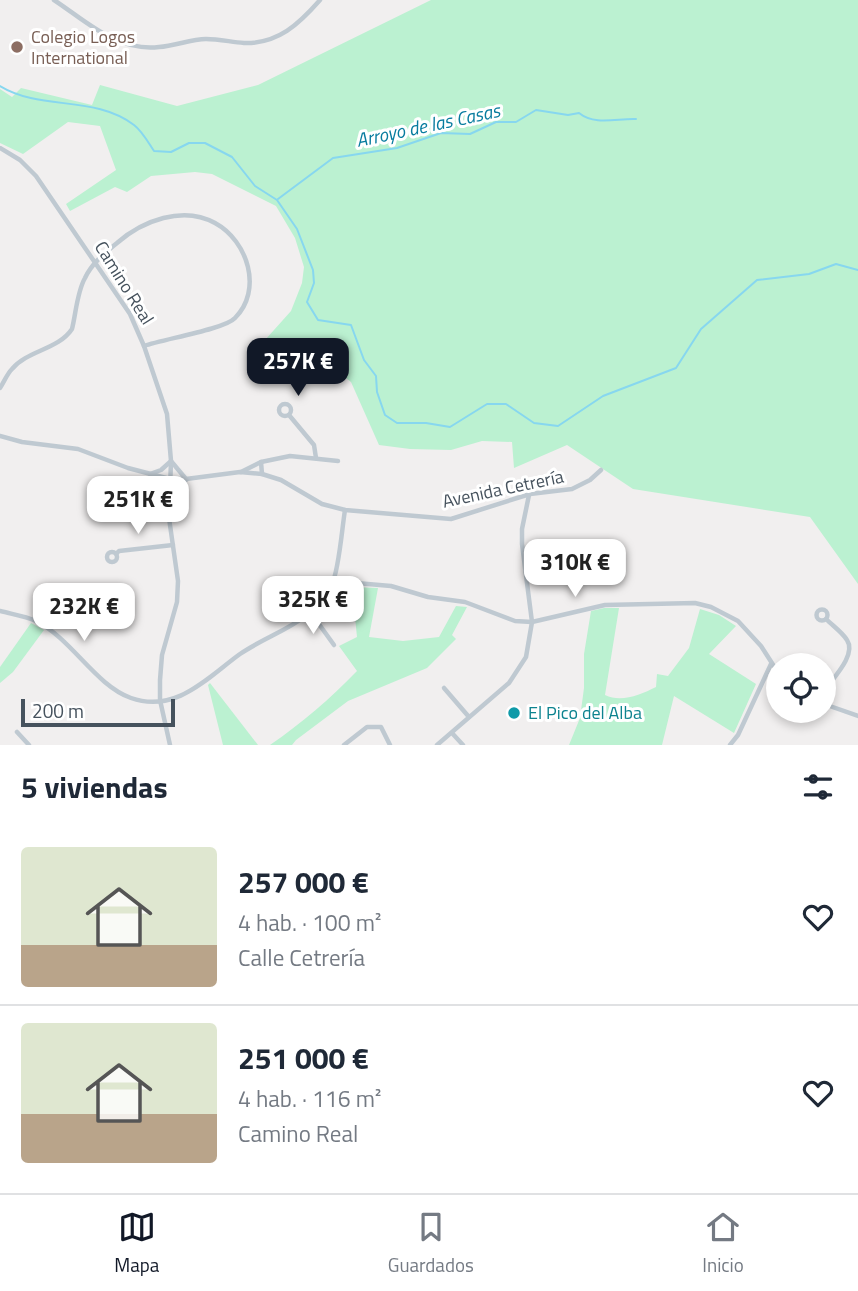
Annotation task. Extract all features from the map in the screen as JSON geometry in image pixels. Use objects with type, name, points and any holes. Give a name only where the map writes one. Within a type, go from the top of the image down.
[{"type":"street","points":[[54,0],[106,36],[141,47],[158,48],[203,38],[244,43],[272,39],[286,33],[302,20],[320,0]]},
{"type":"street","name":"Camino Real","points":[[0,150],[20,160],[36,176],[130,314],[167,414],[171,461],[169,499],[178,581],[177,602],[162,656],[160,700],[170,745]]},
{"type":"street","points":[[0,388],[12,368],[68,335],[72,329],[83,279],[95,262],[128,233],[155,220],[178,216],[192,216],[215,223],[239,244],[246,259],[251,277],[243,307],[234,319],[223,326],[182,334],[144,346]]},
{"type":"street","points":[[289,415],[314,445],[316,458]]},
{"type":"street","name":"Avenida Cetrería","points":[[0,436],[22,442],[78,449],[128,468],[170,479],[240,472],[262,474],[281,480],[322,504],[345,510],[450,519],[530,494],[572,489],[590,480],[601,470]]},
{"type":"street","points":[[240,472],[261,463],[290,456],[338,461]]},
{"type":"street","points":[[171,461],[186,479],[169,499],[160,483],[150,474],[161,470],[171,461]]},
{"type":"street","points":[[261,463],[262,474]]},
{"type":"street","points":[[437,745],[509,683],[526,657],[532,622],[522,529],[530,494]]},
{"type":"street","points":[[0,611],[37,622],[70,647],[123,695],[145,701],[175,698],[190,693],[240,655],[311,613],[333,581],[345,510]]},
{"type":"street","points":[[116,554],[119,551],[173,545]]},
{"type":"street","points":[[333,581],[391,586],[428,597],[465,603],[515,621],[532,622],[605,605],[695,603],[711,607],[738,621],[766,654]]},
{"type":"street","points":[[311,613],[334,645]]},
{"type":"street","points":[[826,619],[847,640],[850,647],[849,654],[836,673]]},
{"type":"street","points":[[730,745],[738,735],[766,674]]},
{"type":"street","points":[[444,688],[469,717]]},
{"type":"street","points":[[836,708],[858,716]]},
{"type":"street","points":[[344,745],[367,727],[381,727],[390,745]]},
{"type":"street","points":[[17,732],[29,745]]},
{"type":"street","points":[[452,733],[463,745]]},
{"type":"green space","points":[[431,0],[858,0],[858,584],[810,517],[633,489],[567,445],[514,468],[512,442],[482,441],[451,450],[379,445],[351,382],[320,358],[268,351],[265,340],[291,311],[302,283],[304,267],[295,238],[276,206],[212,174],[195,172],[151,176],[127,192],[115,187],[70,211],[66,204],[116,170],[100,126],[68,122],[23,154],[0,143],[0,89],[12,97],[21,88],[92,105],[100,85],[177,106],[258,85]]},
{"type":"green space","points":[[352,587],[378,588],[369,637],[403,641],[439,637],[456,606],[467,607],[452,635],[456,639],[427,668],[348,701],[292,745],[270,745],[315,710],[357,671],[339,646],[357,637]]},
{"type":"green space","points":[[619,608],[605,695],[617,698],[637,695],[656,687],[657,674],[668,676],[689,648],[700,609],[719,615],[736,626],[709,654],[756,684],[734,733],[674,696],[662,745],[569,745],[580,718],[584,688],[584,654],[591,611]]},
{"type":"green space","points":[[31,623],[44,630],[13,672],[0,683],[0,667]]},
{"type":"green space","points":[[210,683],[258,745],[223,745],[208,685]]},
{"type":"waterway","points":[[0,86],[16,94],[85,106],[119,116],[137,127],[154,151],[171,152],[189,143],[205,143],[232,157],[255,186],[277,200],[297,229],[313,270],[314,283],[307,302],[318,320],[351,325],[364,360],[376,376],[377,392],[385,415],[397,423],[426,423],[450,427],[487,404],[506,404],[534,423],[558,426],[603,396],[676,368],[701,329],[757,280],[809,274],[836,264],[858,270]]},
{"type":"waterway","name":"Arroyo de las Casas","points":[[278,199],[333,158],[397,148],[441,133],[470,134],[496,122],[516,122],[536,110],[568,115],[579,113],[599,120],[636,119]]},
{"type":"place","name":"Colegio Logos International","points":[[17,47]]},
{"type":"place","name":"El Pico del Alba","points":[[514,713]]}]
